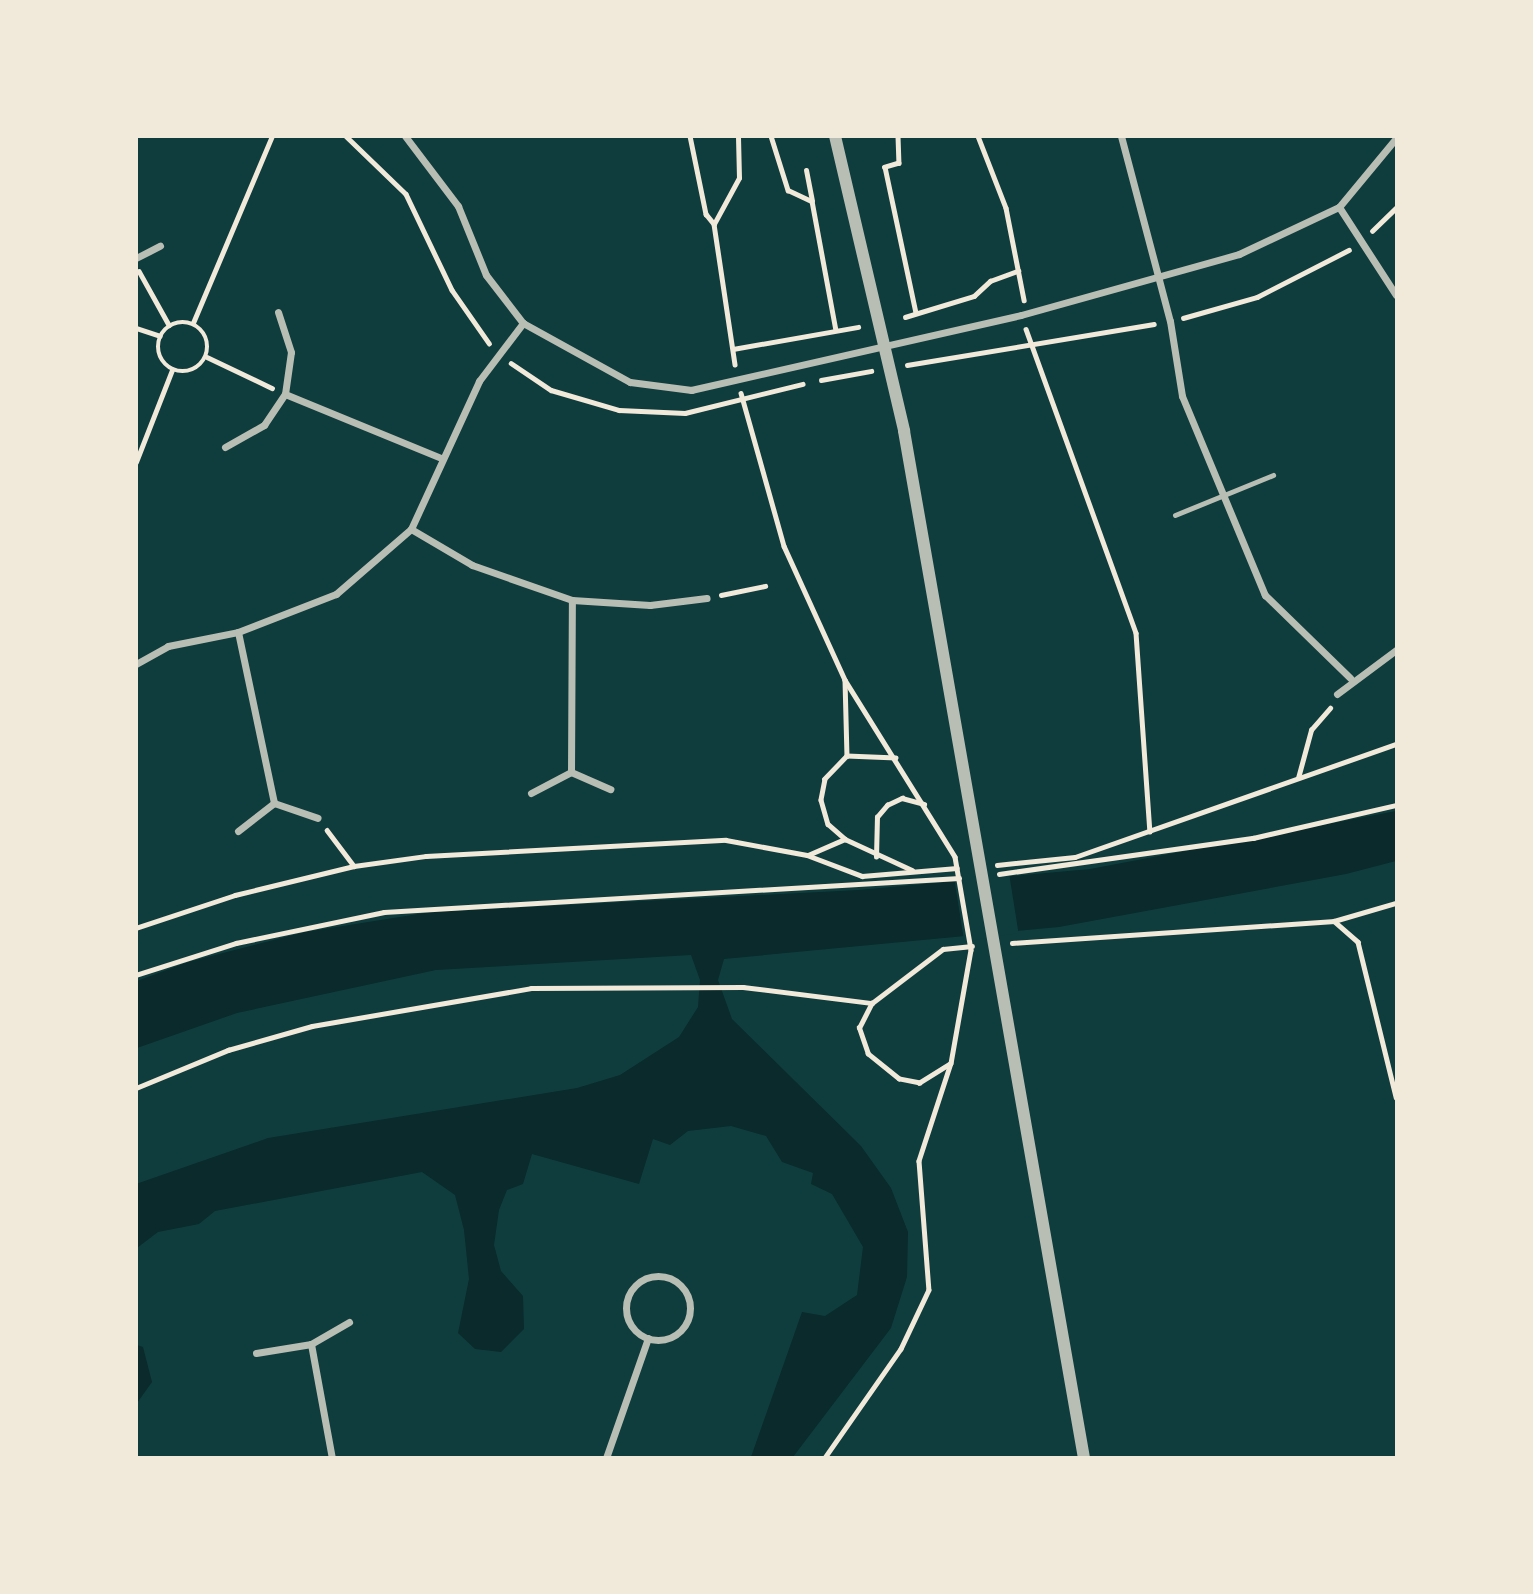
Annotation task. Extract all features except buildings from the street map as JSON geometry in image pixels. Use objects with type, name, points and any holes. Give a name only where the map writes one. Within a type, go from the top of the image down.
[{"type":"street","points":[[405,136],[458,206],[486,275],[523,323],[630,382],[691,390],[1024,314],[1239,254],[1339,207],[1396,138]]},
{"type":"street","points":[[835,136],[904,430],[974,813],[1084,1458]]},
{"type":"street","points":[[1121,136],[1170,321],[1182,396],[1265,595],[1350,678]]},
{"type":"street","points":[[1339,207],[1363,240],[1396,295]]},
{"type":"street","points":[[136,258],[160,246]]},
{"type":"street","points":[[225,447],[264,425],[285,394],[291,352],[278,312]]},
{"type":"street","points":[[136,664],[168,646],[238,632],[336,594],[411,529],[441,458],[499,355],[523,323]]},
{"type":"street","points":[[285,394],[441,458]]},
{"type":"street","points":[[411,529],[472,565],[572,600],[650,605],[706,598]]},
{"type":"street","points":[[571,772],[572,600]]},
{"type":"street","points":[[238,632],[274,803]]},
{"type":"street","points":[[1337,694],[1350,678],[1396,650]]},
{"type":"street","points":[[571,772],[610,789]]},
{"type":"street","points":[[531,793],[571,772]]},
{"type":"street","points":[[274,803],[318,818]]},
{"type":"street","points":[[238,831],[274,803]]},
{"type":"street","points":[[666,1276],[688,1296],[689,1317],[668,1338],[648,1338],[627,1315],[629,1294],[644,1279],[666,1276]]},
{"type":"street","points":[[256,1353],[311,1344],[349,1322]]},
{"type":"street","points":[[606,1458],[648,1338]]},
{"type":"street","points":[[311,1344],[332,1458]]},
{"type":"lane","points":[[1175,515],[1273,475]]},
{"type":"path","points":[[193,323],[272,136]]},
{"type":"path","points":[[346,136],[406,194],[452,290],[499,355],[551,390],[618,410],[685,413],[877,370]]},
{"type":"path","points":[[690,136],[706,214],[714,224],[743,402],[784,546],[845,680],[942,830],[955,858],[971,950],[967,993],[951,1063],[919,1161],[929,1290],[901,1349],[825,1458]]},
{"type":"path","points":[[714,224],[739,178],[738,136]]},
{"type":"path","points":[[771,136],[788,190],[812,201]]},
{"type":"path","points":[[898,136],[899,163],[886,167],[916,313]]},
{"type":"path","points":[[978,136],[1006,208],[1032,345],[1136,633],[1150,832]]},
{"type":"path","points":[[806,172],[836,330]]},
{"type":"path","points":[[900,366],[1170,321],[1257,297],[1327,265],[1363,240],[1396,208]]},
{"type":"path","points":[[136,266],[169,325]]},
{"type":"path","points":[[905,317],[974,296],[990,281],[1018,271]]},
{"type":"path","points":[[193,323],[205,334],[207,357],[196,369],[172,370],[160,360],[160,336],[169,325],[193,323]]},
{"type":"path","points":[[733,349],[858,327]]},
{"type":"path","points":[[136,328],[160,336]]},
{"type":"path","points":[[207,357],[285,394]]},
{"type":"path","points":[[136,461],[172,370]]},
{"type":"path","points":[[706,598],[765,586]]},
{"type":"path","points":[[845,680],[847,756],[825,779],[821,800],[828,824],[845,839],[876,857],[915,871]]},
{"type":"path","points":[[1298,779],[1311,730],[1337,694]]},
{"type":"path","points":[[983,866],[1074,857],[1396,744]]},
{"type":"path","points":[[847,756],[897,758]]},
{"type":"path","points":[[876,857],[877,817],[887,805],[902,798],[925,804]]},
{"type":"path","points":[[994,874],[1253,838],[1396,805]]},
{"type":"path","points":[[318,818],[354,866]]},
{"type":"path","points":[[807,855],[845,839]]},
{"type":"path","points":[[136,928],[354,866],[726,840],[807,855],[862,876],[969,867]]},
{"type":"path","points":[[136,975],[236,943],[384,912],[967,877]]},
{"type":"path","points":[[1008,943],[1334,921],[1396,903]]},
{"type":"path","points":[[1334,921],[1358,942],[1396,1097]]},
{"type":"path","points":[[951,1063],[920,1083],[879,1066],[859,1028],[872,1003],[943,949],[982,945]]},
{"type":"path","points":[[136,1088],[228,1050],[417,1004],[531,988],[743,986],[872,1003]]},
{"type":"water","points":[[1396,811],[1396,861],[1346,874],[1059,927],[724,959],[718,980],[732,1019],[861,1146],[891,1188],[908,1232],[907,1277],[891,1328],[793,1457],[751,1457],[802,1312],[825,1316],[857,1295],[863,1247],[832,1194],[811,1184],[813,1173],[782,1162],[766,1136],[731,1126],[688,1131],[670,1145],[653,1139],[639,1184],[532,1154],[523,1184],[507,1190],[499,1210],[494,1245],[501,1271],[523,1296],[524,1329],[501,1352],[475,1349],[458,1333],[469,1279],[464,1230],[455,1195],[422,1172],[215,1211],[199,1224],[158,1232],[137,1248],[136,1184],[268,1138],[577,1088],[620,1075],[679,1037],[698,1007],[700,980],[691,955],[436,970],[237,1013],[137,1048],[137,981],[188,962],[305,932],[431,912],[858,890],[1090,869]]},
{"type":"water","points":[[137,1345],[143,1347],[152,1382],[137,1403]]},
{"type":"pier","points":[[1009,873],[1019,933],[964,942],[955,882]]}]
